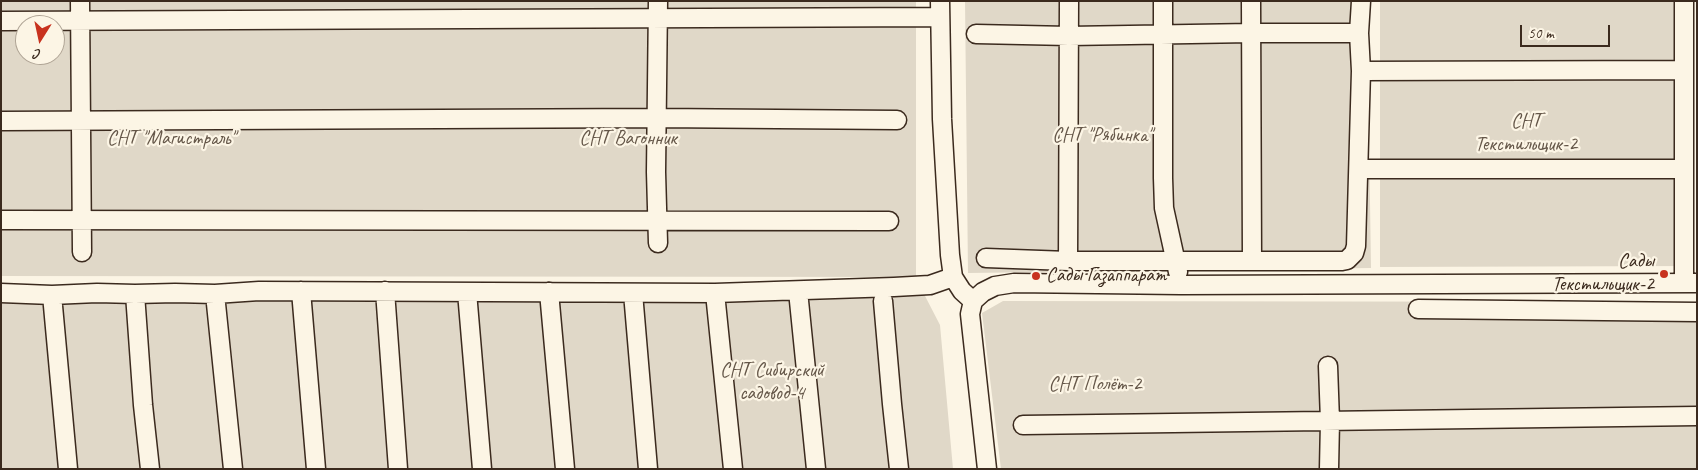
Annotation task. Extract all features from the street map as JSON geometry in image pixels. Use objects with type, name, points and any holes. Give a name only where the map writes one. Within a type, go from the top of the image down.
[{"type":"street","points":[[80,1],[82,252]]},
{"type":"street","points":[[1068,261],[1069,1]]},
{"type":"street","points":[[1163,1],[1164,208],[1181,284]]},
{"type":"street","points":[[1251,1],[1252,261]]},
{"type":"street","points":[[986,258],[1068,261],[1347,260],[1354,253],[1356,246],[1361,1]]},
{"type":"street","points":[[987,469],[970,314],[973,300],[982,292],[995,286],[1014,283],[1690,283],[1684,169],[1684,1]]},
{"type":"street","points":[[658,9],[656,172],[658,243]]},
{"type":"street","points":[[1,21],[80,22],[658,9],[940,9],[943,129],[950,255],[953,276],[962,291],[973,300]]},
{"type":"street","points":[[976,34],[1069,36],[1251,33],[1359,34]]},
{"type":"street","points":[[1361,71],[1684,70]]},
{"type":"street","points":[[1,121],[658,118],[898,120]]},
{"type":"street","points":[[1359,169],[1684,169]]},
{"type":"street","points":[[1,220],[889,221]]},
{"type":"street","points":[[1,293],[52,295],[175,292],[215,294],[259,291],[384,291],[715,293],[930,285],[953,276]]},
{"type":"street","points":[[384,291],[398,469]]},
{"type":"street","points":[[798,291],[816,469]]},
{"type":"street","points":[[301,292],[316,469]]},
{"type":"street","points":[[467,292],[482,469]]},
{"type":"street","points":[[549,292],[565,469]]},
{"type":"street","points":[[633,292],[648,469]]},
{"type":"street","points":[[715,293],[733,469]]},
{"type":"street","points":[[135,294],[143,405],[150,469]]},
{"type":"street","points":[[215,294],[233,469]]},
{"type":"street","points":[[52,295],[68,469]]},
{"type":"street","points":[[884,301],[899,469]]},
{"type":"street","points":[[1418,310],[1697,312]]},
{"type":"street","points":[[1328,366],[1329,469]]},
{"type":"street","points":[[1023,425],[1697,416]]},
{"type":"green space","name":"СНТ Вагонник","points":[[1,1],[916,1],[916,277],[1,276]]},
{"type":"green space","name":"СНТ \"Рябинка\"","points":[[965,1],[1367,1],[1371,268],[968,273]]},
{"type":"green space","name":"СНТ Текстильщик-2","points":[[1380,1],[1691,1],[1693,266],[1380,267]]},
{"type":"green space","name":"СНТ Сибирский садовод-4","points":[[924,294],[940,325],[953,469],[1,469],[1,299]]},
{"type":"green space","name":"СНТ Полёт-2","points":[[1003,301],[1697,302],[1697,469],[1001,469],[982,313]]},
{"type":"place","name":"Сады Текстильщик-2","points":[[1664,274]]},
{"type":"place","name":"Сады Газаппарат","points":[[1036,276]]},
{"type":"park label","name":"СНТ \"Магистраль\"","points":[[171,139]]}]
